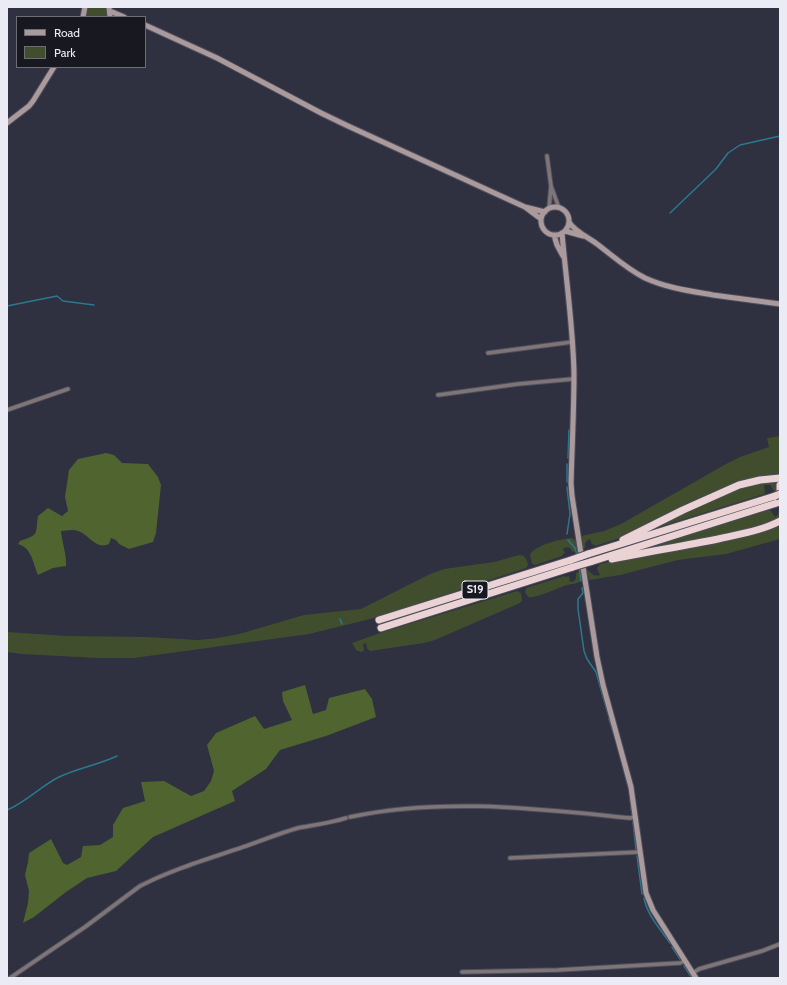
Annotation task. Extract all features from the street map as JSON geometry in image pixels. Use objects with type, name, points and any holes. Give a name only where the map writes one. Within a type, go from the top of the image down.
[{"type":"highway","points":[[606,549],[682,510],[733,488],[750,482],[780,478]]},
{"type":"highway","points":[[778,498],[780,485]]},
{"type":"highway","name":"S19","points":[[381,628],[573,567],[606,549],[778,498]]},
{"type":"highway","name":"S19","points":[[378,620],[571,560],[589,558],[778,498]]},
{"type":"highway","points":[[589,558],[678,548],[765,528],[780,521]]},
{"type":"street","points":[[110,12],[121,16]]},
{"type":"street","points":[[146,25],[217,58],[321,113],[525,207],[545,212]]},
{"type":"street","points":[[7,123],[34,101],[53,68]]},
{"type":"street","points":[[547,156],[552,186],[559,208]]},
{"type":"street","points":[[550,208],[552,186]]},
{"type":"street","points":[[525,207],[541,219],[543,228],[550,234],[554,235],[563,232],[585,237]]},
{"type":"street","points":[[541,219],[545,212],[550,208],[559,208],[565,212],[568,222],[585,237],[636,273],[668,286],[689,291],[780,304]]},
{"type":"street","points":[[568,222],[563,232],[563,257],[568,292],[572,342],[573,379],[571,483],[598,663],[629,776],[645,888],[650,904],[696,978]]},
{"type":"street","points":[[554,235],[563,257]]},
{"type":"street","points":[[488,354],[572,342]]},
{"type":"street","points":[[438,394],[573,379]]},
{"type":"street","points":[[7,410],[68,389]]},
{"type":"street","points":[[10,978],[85,927],[148,881],[172,871],[299,828],[398,809],[462,806],[507,808],[630,818],[636,817]]},
{"type":"street","points":[[510,858],[640,852]]},
{"type":"street","points":[[693,973],[780,944]]},
{"type":"street","points":[[462,972],[558,970],[685,962]]},
{"type":"green space","points":[[88,7],[105,7],[107,16],[86,16]]},
{"type":"green space","points":[[780,436],[779,474],[762,477],[617,539],[595,546],[594,544],[592,545],[589,539],[585,543],[585,548],[583,548],[582,536],[604,531],[621,524],[726,464],[740,457],[769,447],[767,438]]},
{"type":"green space","points":[[106,453],[114,455],[122,463],[148,464],[158,477],[161,485],[156,533],[153,542],[129,549],[111,538],[109,544],[100,545],[96,544],[78,531],[61,531],[66,566],[53,568],[38,575],[29,552],[23,546],[18,544],[20,541],[34,535],[38,516],[48,508],[62,516],[68,511],[65,497],[69,470],[78,459]]},
{"type":"green space","points":[[777,481],[776,490],[774,491],[770,485],[764,485],[764,494],[646,531],[698,505],[738,488],[761,482]]},
{"type":"green space","points":[[779,507],[780,518],[746,530],[644,552],[640,550],[769,510],[775,517],[778,515]]},
{"type":"green space","points":[[780,524],[780,539],[726,554],[678,560],[620,575],[589,580],[587,569],[594,575],[600,575],[597,568],[600,564]]},
{"type":"green space","points":[[572,538],[576,541],[578,550],[573,552],[570,548],[566,547],[563,549],[565,553],[562,556],[535,565],[532,564],[530,554],[538,547]]},
{"type":"green space","points":[[519,555],[526,559],[528,565],[526,568],[374,618],[309,634],[134,658],[98,658],[7,652],[7,632],[67,636],[146,637],[198,640],[218,638],[239,634],[304,615],[361,609],[430,574],[444,569],[494,562]]},
{"type":"green space","points":[[581,571],[582,580],[577,583],[531,597],[528,597],[525,592],[526,588],[564,576],[569,576],[570,582],[574,581],[576,578],[576,573]]},
{"type":"green space","points":[[517,591],[521,593],[522,601],[520,603],[435,640],[370,651],[367,648],[366,643],[363,644],[364,651],[361,652],[356,650],[352,643],[377,634]]},
{"type":"green space","points":[[305,685],[313,714],[326,710],[329,698],[365,689],[372,699],[376,717],[326,736],[280,750],[266,769],[232,791],[235,801],[153,837],[116,871],[87,878],[34,917],[23,923],[28,903],[29,891],[25,875],[29,853],[51,839],[63,863],[67,865],[81,857],[83,846],[100,845],[113,837],[113,825],[123,808],[145,801],[141,782],[164,781],[191,796],[204,791],[211,781],[214,771],[207,745],[216,733],[255,716],[264,729],[292,720],[283,701],[282,692]]},
{"type":"waterway","points":[[670,213],[716,169],[728,153],[740,145],[780,136]]},
{"type":"waterway","points":[[7,306],[57,296],[63,301],[94,305]]},
{"type":"waterway","points":[[568,458],[569,430]]},
{"type":"waterway","points":[[567,464],[567,482]]},
{"type":"waterway","points":[[567,487],[570,514],[567,534]]},
{"type":"waterway","points":[[568,540],[575,548],[577,555]]},
{"type":"waterway","points":[[579,567],[581,581]]},
{"type":"waterway","points":[[582,588],[583,593],[578,599],[578,609],[584,651],[587,659],[596,672],[608,714]]},
{"type":"waterway","points":[[340,619],[342,624]]},
{"type":"waterway","points":[[609,719],[616,741]]},
{"type":"waterway","points":[[7,810],[21,803],[59,777],[117,756]]},
{"type":"waterway","points":[[622,764],[630,793]]},
{"type":"waterway","points":[[630,799],[632,814]]},
{"type":"waterway","points":[[633,822],[636,850]]},
{"type":"waterway","points":[[637,856],[642,894]]},
{"type":"waterway","points":[[644,898],[651,916],[670,943]]},
{"type":"waterway","points":[[672,947],[680,959]]},
{"type":"waterway","points":[[684,966],[692,978]]}]
